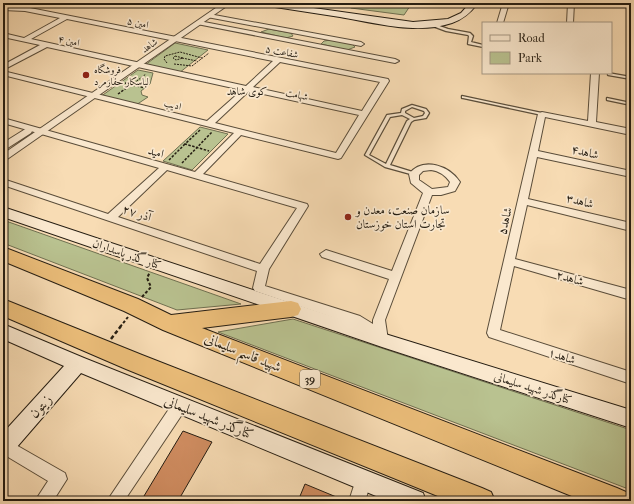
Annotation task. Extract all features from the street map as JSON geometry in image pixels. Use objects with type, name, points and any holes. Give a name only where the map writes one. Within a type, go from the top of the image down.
[{"type":"highway","name":"شهید قاسم سلیمانی","points":[[3,254],[131,305],[170,324],[617,501]]},
{"type":"highway","points":[[3,307],[142,365],[482,501]]},
{"type":"highway","points":[[170,324],[291,309]]},
{"type":"main road","points":[[262,3],[301,5],[347,12],[393,21],[404,25],[430,24],[448,21],[470,12],[474,3]]},
{"type":"main road","points":[[301,5],[393,21],[417,21],[435,18],[453,12],[457,9],[470,12]]},
{"type":"main road","points":[[334,5],[347,12]]},
{"type":"main road","name":"کنار گذر پاسداران","points":[[3,212],[252,297]]},
{"type":"main road","name":"کنارگذر شهید سلیمانی","points":[[252,297],[631,419]]},
{"type":"main road","name":"کنارگذر شهید سلیمانی","points":[[3,331],[78,364],[415,501]]},
{"type":"main road","name":"زیتون","points":[[4,447],[78,364]]},
{"type":"street","points":[[25,9],[36,3]]},
{"type":"street","name":"شاهد","points":[[3,148],[89,95],[134,65],[220,3]]},
{"type":"street","name":"شاهد","points":[[172,39],[228,3]]},
{"type":"street","points":[[500,22],[506,3]]},
{"type":"street","points":[[570,22],[571,3]]},
{"type":"street","name":"امین ۵","points":[[3,8],[25,9],[172,39]]},
{"type":"street","points":[[209,16],[322,37],[363,42],[351,55]]},
{"type":"street","points":[[24,40],[66,17]]},
{"type":"street","points":[[199,23],[351,55],[395,61]]},
{"type":"street","points":[[235,30],[244,23]]},
{"type":"street","points":[[254,34],[264,26]]},
{"type":"street","points":[[293,42],[302,33]]},
{"type":"street","name":"امین ۴","points":[[3,36],[134,65]]},
{"type":"street","points":[[313,46],[322,37]]},
{"type":"street","name":"شفاعت ۵","points":[[172,39],[385,82],[363,116]]},
{"type":"street","points":[[3,68],[45,45]]},
{"type":"street","points":[[207,124],[278,60]]},
{"type":"street","name":"شاهد","points":[[3,159],[43,131],[89,95],[116,81],[134,65]]},
{"type":"street","name":"شهامت","points":[[134,65],[149,72],[245,90]]},
{"type":"street","name":"شهامت","points":[[134,65],[181,74],[363,116]]},
{"type":"street","name":"ادیب","points":[[3,73],[338,156],[363,116]]},
{"type":"street","points":[[592,124],[595,74]]},
{"type":"street","points":[[542,114],[631,132]]},
{"type":"street","name":"شاهد۵","points":[[493,333],[542,114]]},
{"type":"street","name":"امید","points":[[3,120],[165,165],[175,170],[303,206],[263,269]]},
{"type":"street","points":[[196,176],[240,132]]},
{"type":"street","name":"شاهد۴","points":[[534,153],[631,174]]},
{"type":"street","points":[[110,218],[165,165]]},
{"type":"street","points":[[431,167],[442,169],[451,175],[455,182],[452,189],[443,193],[428,192],[420,188],[414,181],[414,174],[420,169],[431,167]]},
{"type":"street","name":"آذر ۲۷","points":[[3,182],[263,269]]},
{"type":"street","points":[[382,340],[379,320],[428,192]]},
{"type":"street","name":"شاهد۳","points":[[523,201],[631,227]]},
{"type":"street","points":[[326,254],[396,277]]},
{"type":"street","name":"شاهد۲","points":[[509,261],[631,295]]},
{"type":"street","points":[[263,269],[259,288],[356,320],[370,328],[382,340]]},
{"type":"street","name":"شاهد۱","points":[[493,333],[631,378]]},
{"type":"street","points":[[115,501],[180,405]]},
{"type":"street","points":[[4,447],[59,479],[43,501]]},
{"type":"street","points":[[357,501],[364,480]]},
{"type":"lane","points":[[430,24],[447,30],[469,34],[471,36],[469,43],[482,46]]},
{"type":"lane","points":[[609,74],[631,78]]},
{"type":"lane","points":[[463,97],[542,114]]},
{"type":"lane","points":[[608,99],[631,104]]},
{"type":"lane","points":[[387,166],[409,121],[425,117],[427,113],[425,110],[412,106],[403,110],[403,114]]},
{"type":"lane","points":[[413,119],[403,114],[388,116],[367,154],[369,157],[387,166],[414,174]]},
{"type":"path","points":[[181,74],[215,48]]},
{"type":"path","points":[[192,66],[170,64],[164,59],[165,56],[173,52],[186,52],[202,58]]},
{"type":"path","points":[[176,60],[173,58],[179,55],[182,56],[182,58],[197,61]]},
{"type":"path","points":[[170,64],[182,58]]},
{"type":"path","points":[[110,100],[149,72]]},
{"type":"path","points":[[116,81],[145,88]]},
{"type":"path","points":[[165,165],[207,124]]},
{"type":"path","points":[[175,170],[218,126]]},
{"type":"path","points":[[185,144],[218,153]]},
{"type":"green space","points":[[344,3],[412,3],[404,15],[351,8]]},
{"type":"green space","points":[[269,29],[291,33],[293,36],[286,38],[261,32]]},
{"type":"green space","points":[[331,40],[352,44],[355,47],[347,50],[321,44],[324,41]]},
{"type":"green space","points":[[175,43],[208,50],[179,73],[145,65]]},
{"type":"green space","points":[[138,70],[153,73],[150,84],[141,91],[142,95],[148,97],[136,105],[100,97]]},
{"type":"green space","points":[[200,127],[228,134],[192,170],[163,161]]},
{"type":"green space","points":[[3,220],[241,304],[177,310],[3,243]]},
{"type":"green space","points":[[293,319],[631,430],[631,490],[218,332]]},
{"type":"building","points":[[183,431],[212,442],[178,501],[141,501]]},
{"type":"building","points":[[305,484],[346,501],[298,501]]},
{"type":"place","name":"فروشگاه لباسکار حفارمرد","points":[[86,75]]},
{"type":"place","name":"سازمان صنعت، معدن و تجارت استان خوزستان","points":[[348,217]]},
{"type":"district","name":"کوی شاهد","points":[[247,91]]}]
